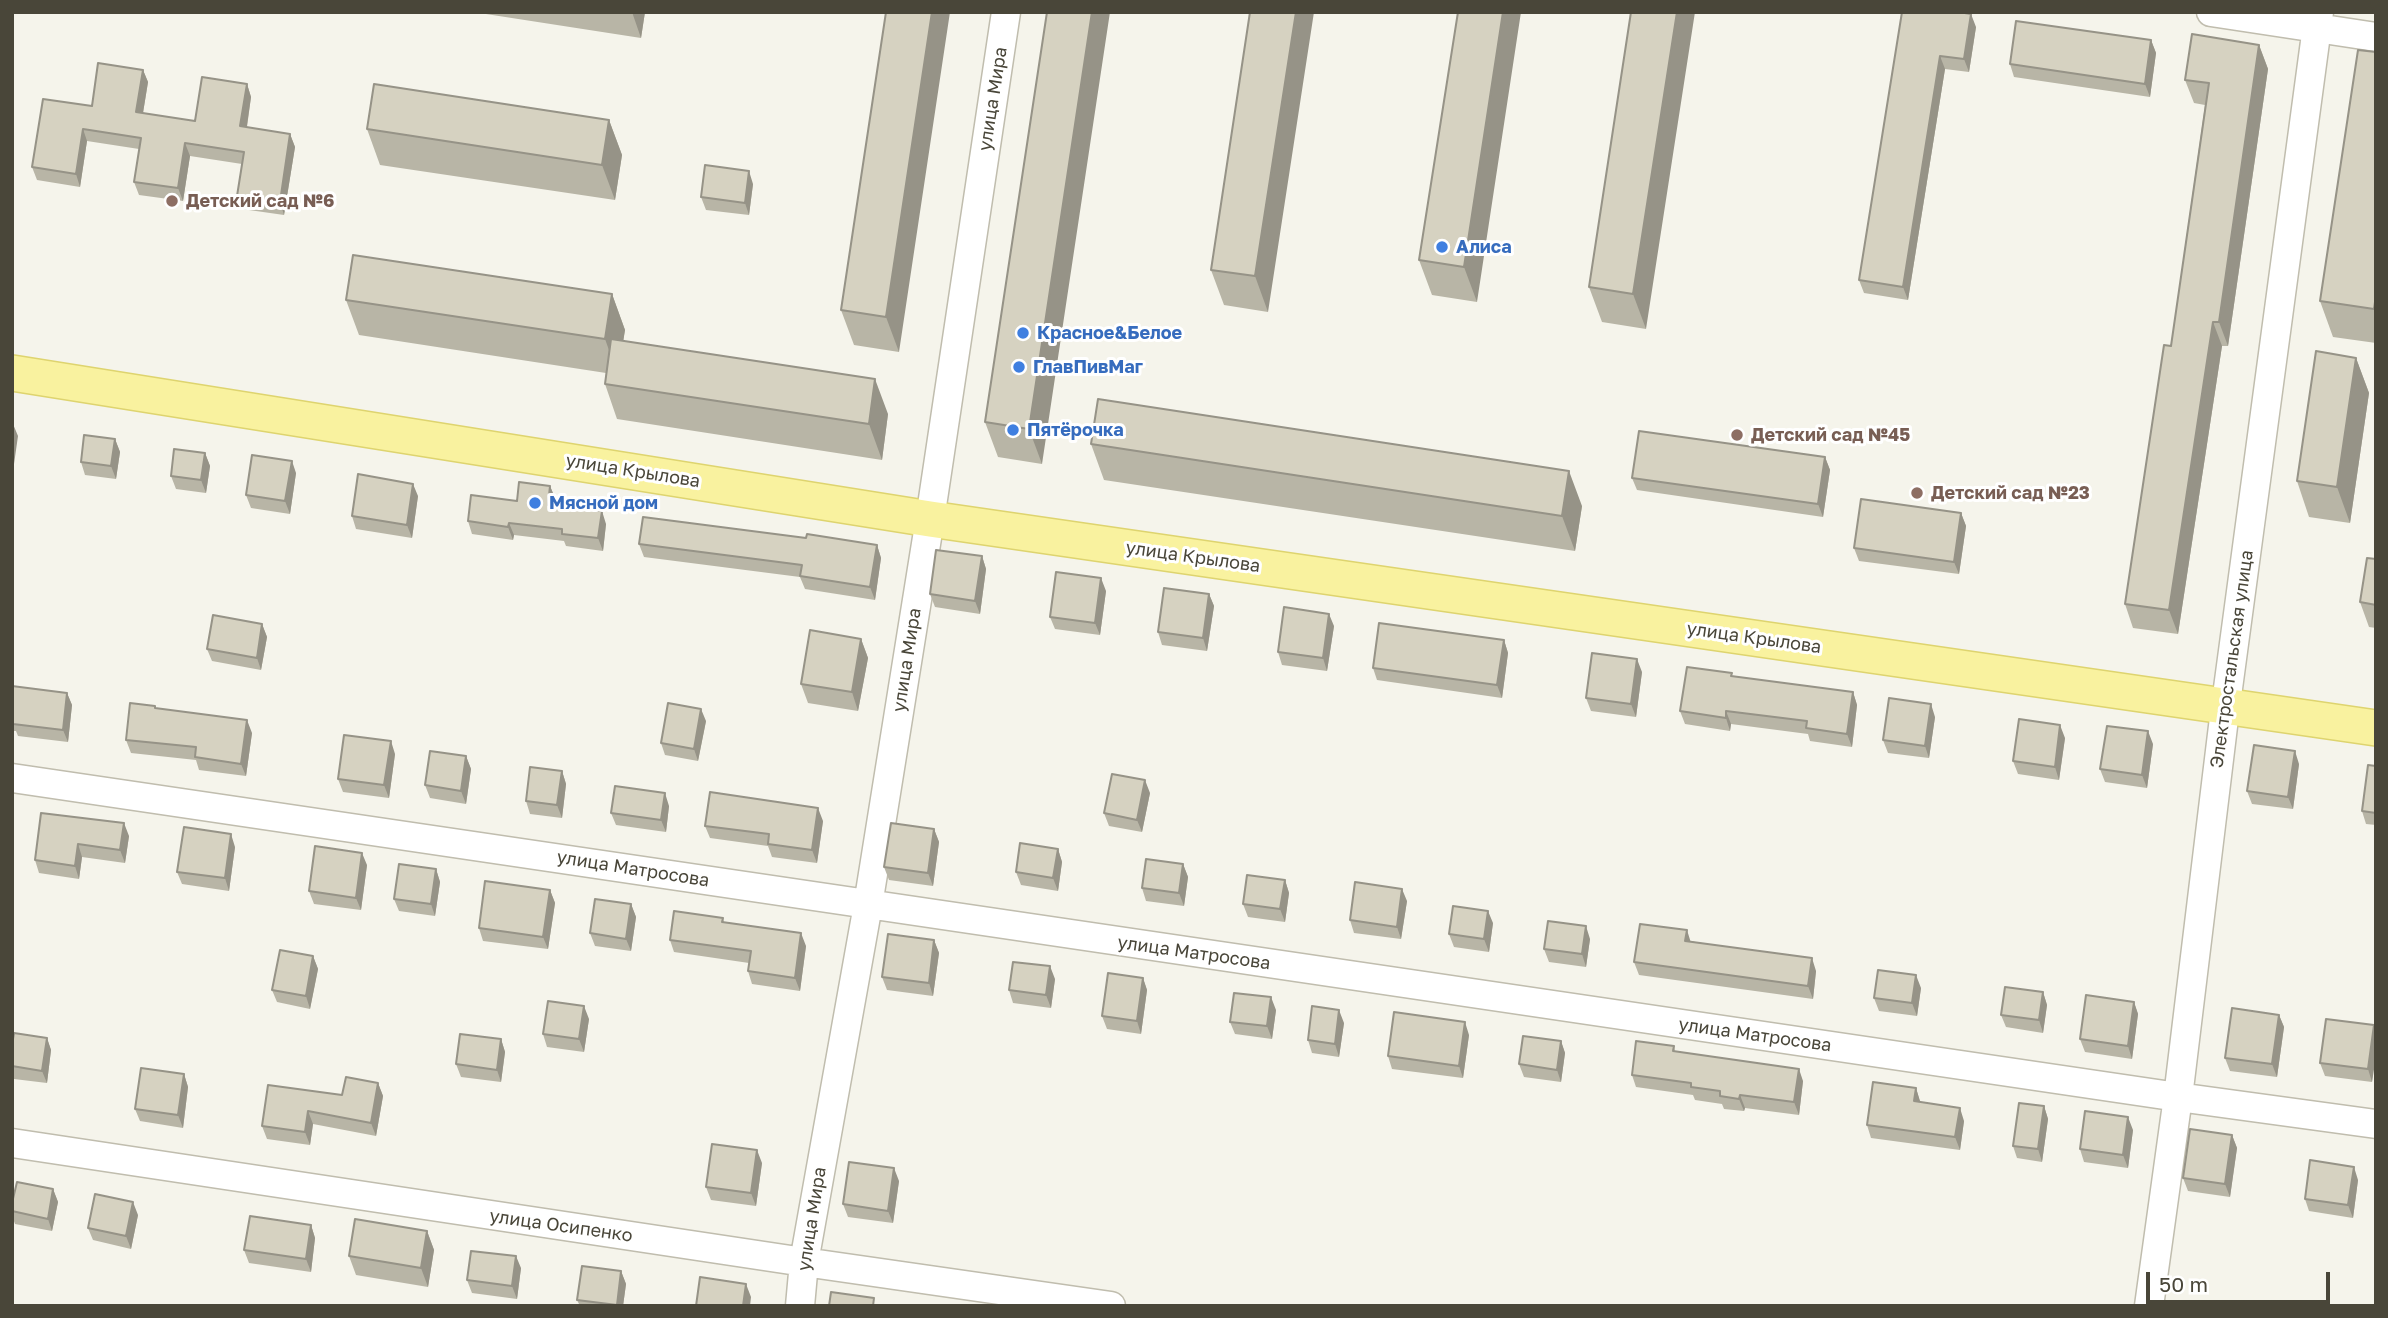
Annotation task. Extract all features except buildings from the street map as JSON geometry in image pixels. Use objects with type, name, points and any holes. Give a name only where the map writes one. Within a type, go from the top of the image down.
[{"type":"main road","name":"улица Крылова","points":[[12,373],[930,519],[2376,728]]},
{"type":"street","name":"улица Мира","points":[[800,1306],[804,1262],[868,905],[930,519],[1006,12]]},
{"type":"street","points":[[2211,12],[2318,20],[2376,37]]},
{"type":"street","name":"Электростальская улица","points":[[2149,1306],[2178,1097],[2225,706],[2318,20]]},
{"type":"street","name":"улица Матросова","points":[[12,778],[2376,1124]]},
{"type":"street","name":"улица Осипенко","points":[[12,1143],[1111,1306]]},
{"type":"place","name":"Детский сад №6","points":[[172,201]]},
{"type":"place","name":"Алиса","points":[[1442,247]]},
{"type":"place","name":"Красное&Белое","points":[[1023,333]]},
{"type":"place","name":"ГлавПивМаг","points":[[1019,367]]},
{"type":"place","name":"Пятёрочка","points":[[1013,430]]},
{"type":"place","name":"Детский сад №45","points":[[1737,435]]},
{"type":"place","name":"Детский сад №23","points":[[1917,493]]},
{"type":"place","name":"Мясной дом","points":[[535,503]]}]
